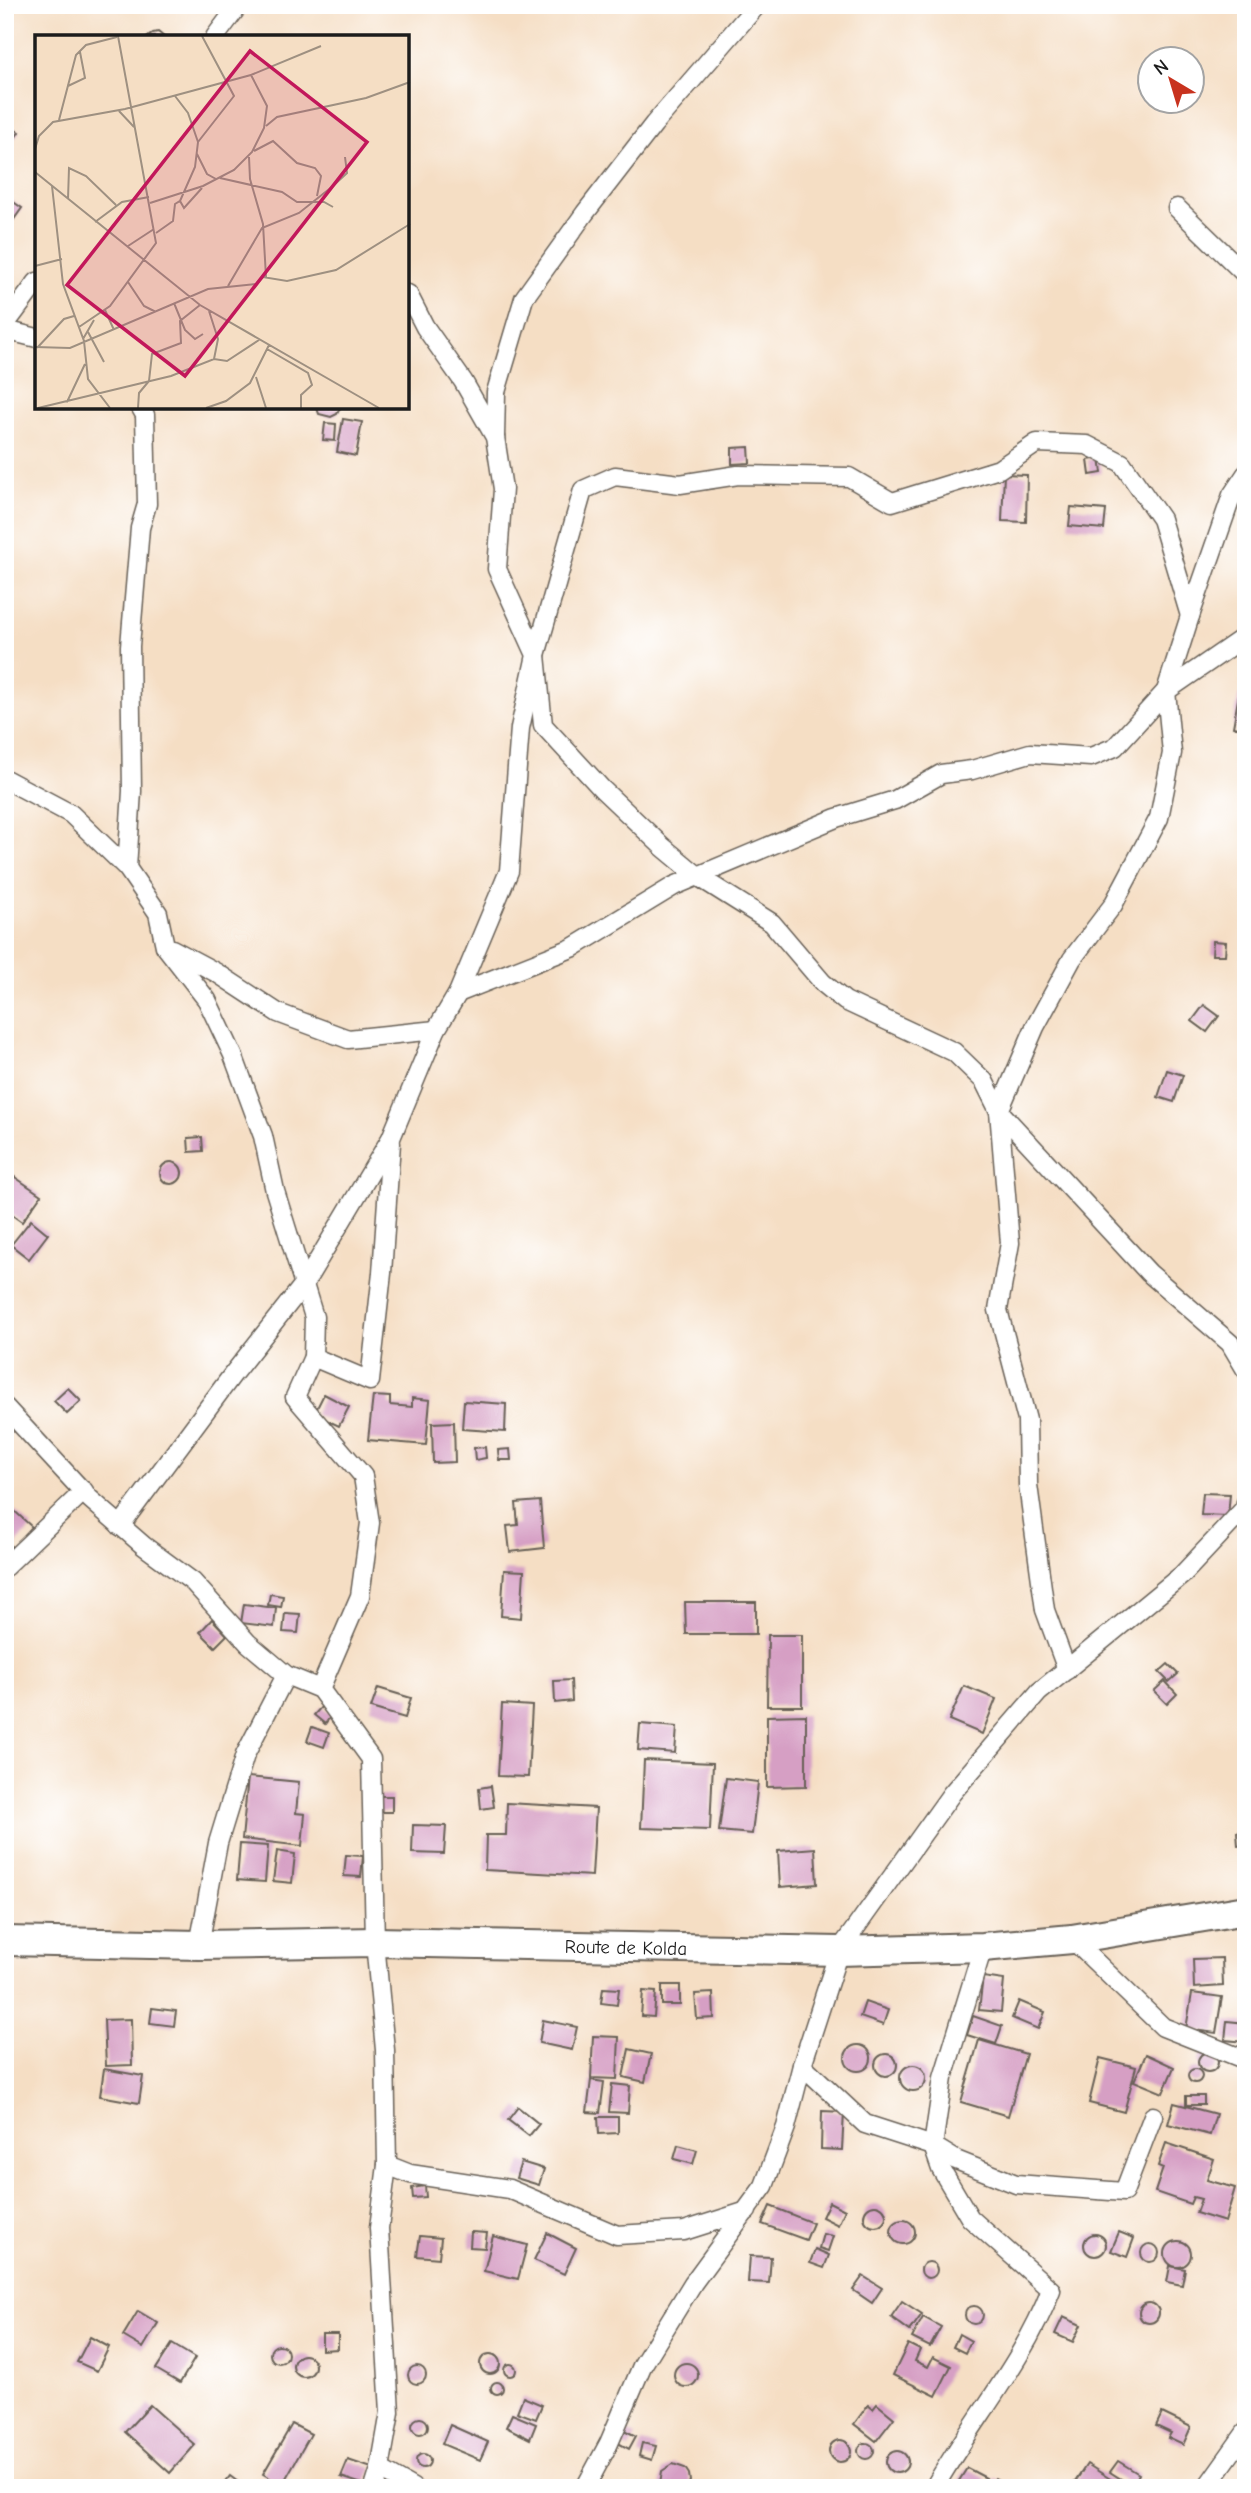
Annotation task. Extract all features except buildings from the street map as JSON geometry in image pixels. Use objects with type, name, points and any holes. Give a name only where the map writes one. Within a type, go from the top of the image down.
[{"type":"main road","name":"Route de Kolda","points":[[5,1941],[199,1945],[375,1942],[839,1951],[983,1947],[1072,1939],[1246,1910]]},
{"type":"street","points":[[216,35],[239,5]]},
{"type":"street","points":[[757,5],[653,124],[524,298],[496,392],[495,437],[503,489],[497,569],[536,655],[543,725],[601,789],[663,847],[699,877],[772,923],[823,983],[845,1001],[954,1052],[984,1081],[999,1111],[1149,1273],[1230,1343],[1246,1370]]},
{"type":"street","points":[[1177,208],[1246,275]]},
{"type":"street","points":[[35,285],[5,328],[35,337]]},
{"type":"street","points":[[410,298],[425,327],[463,381],[495,437]]},
{"type":"street","points":[[127,868],[132,791],[130,646],[140,528],[147,504],[145,415],[142,410]]},
{"type":"street","points":[[120,1526],[304,1284],[391,1138],[436,1030],[458,993],[509,871],[520,729],[536,655],[583,490],[615,476],[680,484],[738,475],[849,477],[892,502],[999,469],[1037,443],[1087,445],[1122,463],[1161,519],[1190,616]]},
{"type":"street","points":[[1067,1670],[1045,1609],[1028,1485],[1027,1420],[998,1310],[1010,1244],[999,1111],[1035,1027],[1066,971],[1113,905],[1159,818],[1172,753],[1166,691],[1232,495],[1246,474]]},
{"type":"street","points":[[458,993],[572,948],[674,886],[836,818],[895,800],[941,774],[972,770],[1030,753],[1091,757],[1115,747],[1166,691],[1246,636]]},
{"type":"street","points":[[5,779],[71,814],[127,868],[158,913],[166,946],[207,1000],[233,1055],[263,1136],[275,1191],[314,1317],[313,1357],[295,1397],[363,1476],[370,1522],[360,1596],[320,1689]]},
{"type":"street","points":[[166,946],[217,973],[278,1013],[348,1040],[436,1030]]},
{"type":"street","points":[[313,1357],[370,1381],[382,1273],[391,1138]]},
{"type":"street","points":[[5,1407],[120,1526],[193,1581],[248,1643],[286,1675],[320,1689],[371,1759],[375,1942],[385,2050],[387,2165],[379,2228],[390,2412],[374,2488]]},
{"type":"street","points":[[5,1567],[84,1491]]},
{"type":"street","points":[[585,2488],[609,2443],[642,2366],[693,2283],[764,2186],[786,2127],[839,1951],[952,1793],[1039,1692],[1182,1574],[1245,1508],[1246,1503]]},
{"type":"street","points":[[199,1945],[218,1843],[244,1755],[286,1675]]},
{"type":"street","points":[[1072,1939],[1163,2027],[1246,2060]]},
{"type":"street","points":[[934,2488],[1018,2355],[1051,2290],[971,2218],[941,2169],[933,2146],[943,2078],[983,1947]]},
{"type":"street","points":[[803,2064],[865,2124],[933,2146],[956,2160],[1016,2184],[1124,2192],[1153,2116]]},
{"type":"street","points":[[387,2165],[410,2174],[509,2189],[617,2235],[684,2231],[747,2211]]},
{"type":"street","points":[[1206,2488],[1246,2432]]},
{"type":"street","points":[[380,2469],[413,2488]]}]
